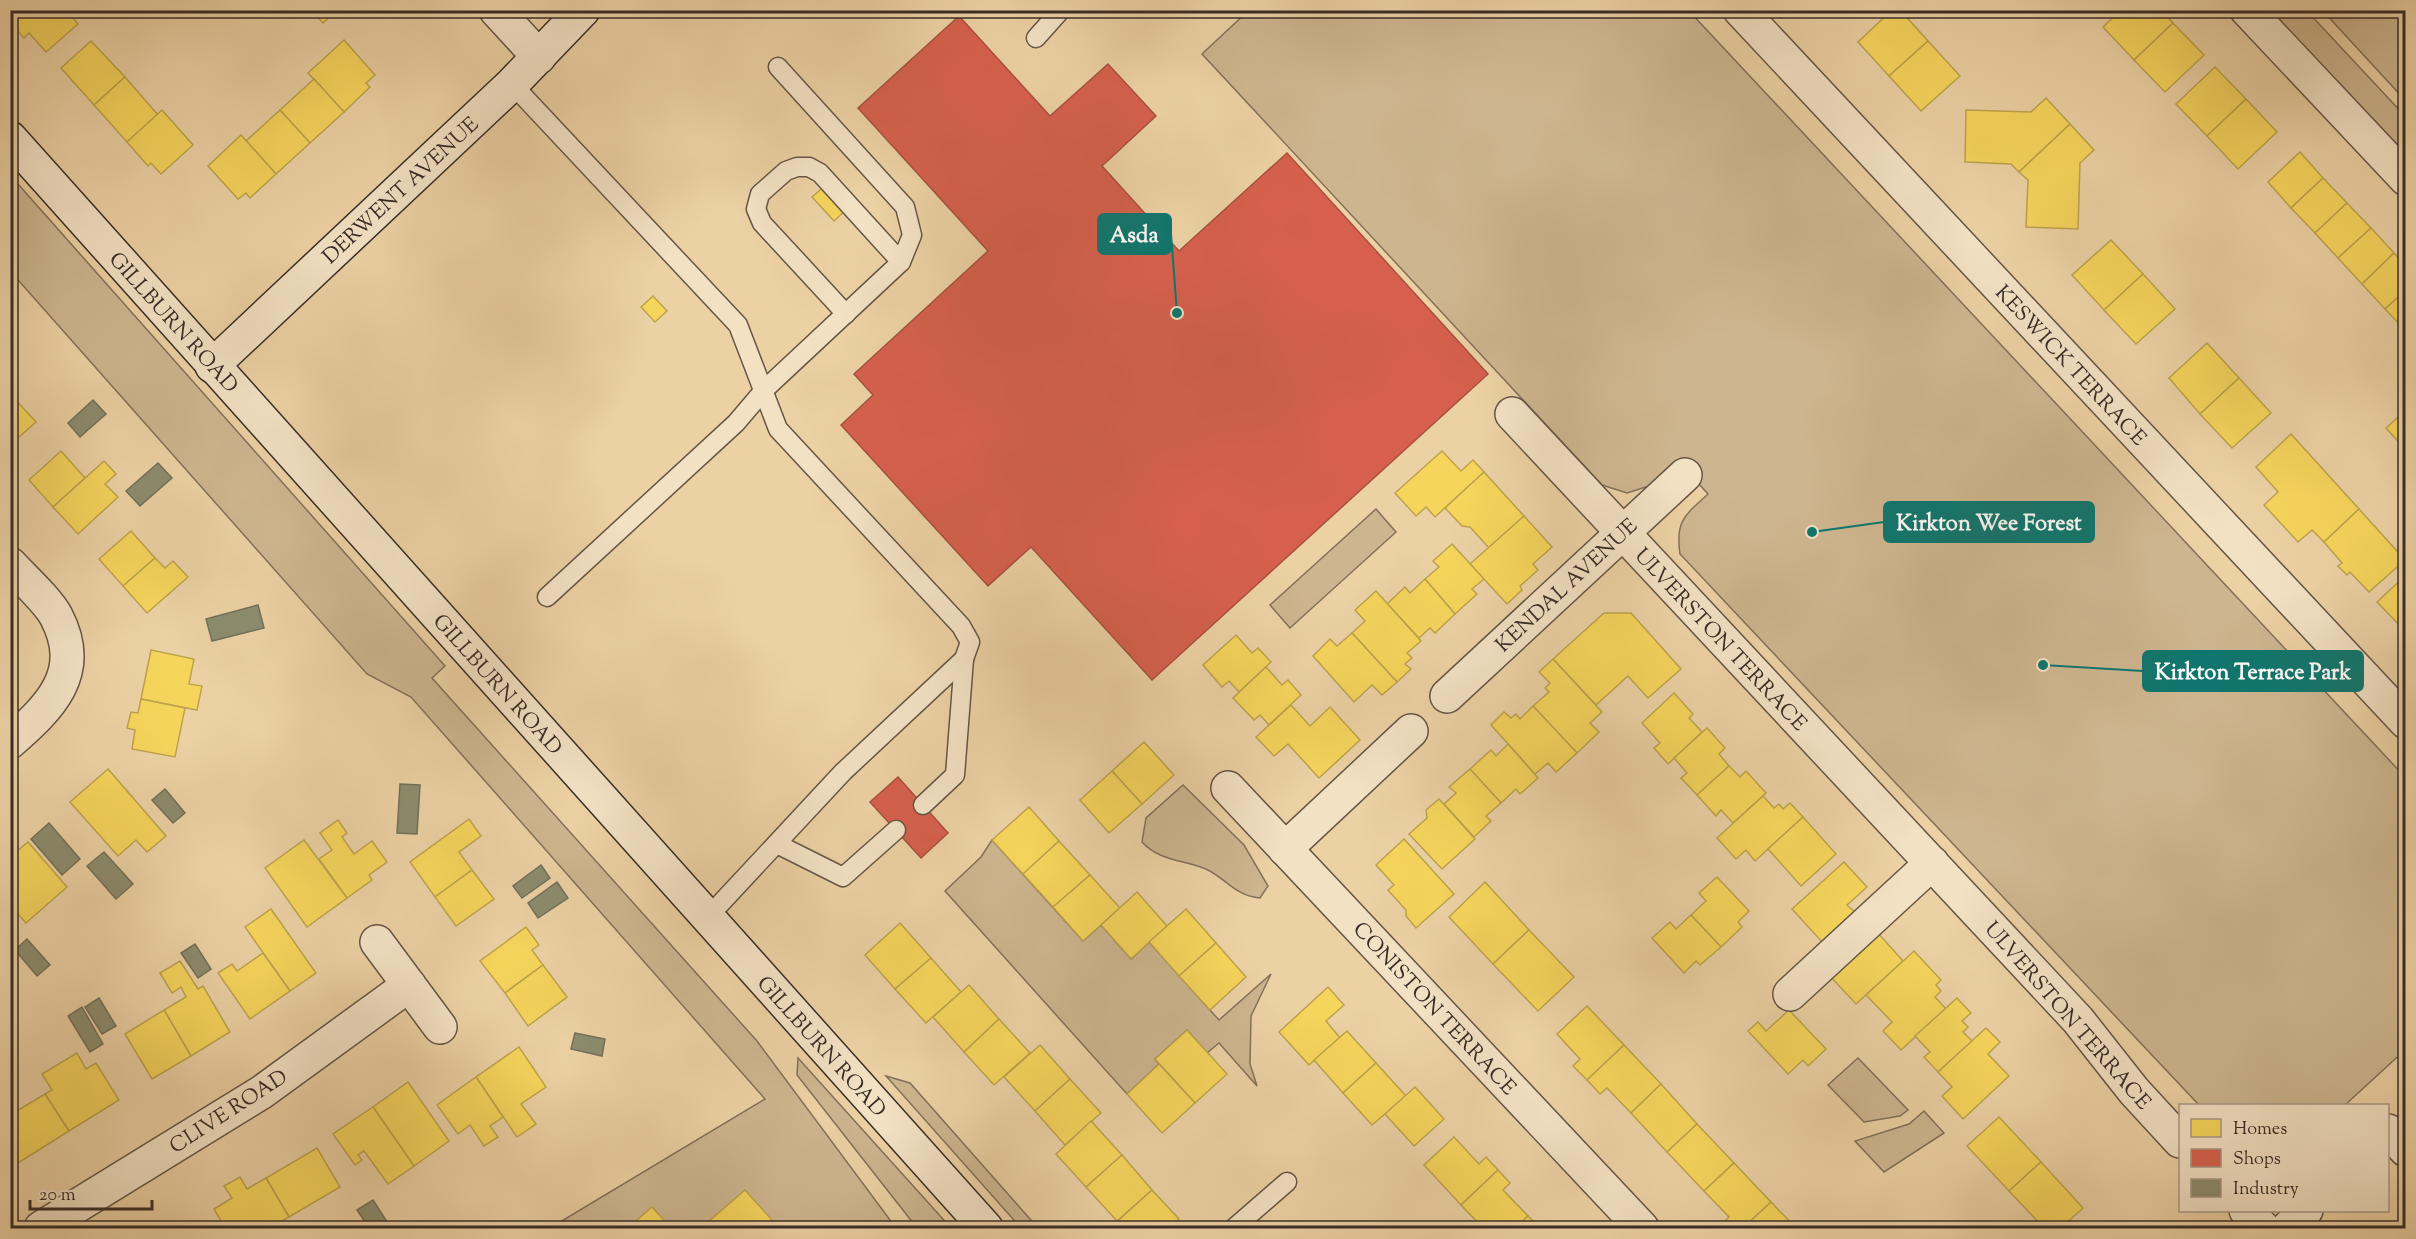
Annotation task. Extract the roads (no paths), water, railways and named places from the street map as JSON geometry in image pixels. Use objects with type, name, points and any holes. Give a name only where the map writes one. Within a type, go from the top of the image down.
[{"type":"street","points":[[496,10],[539,57]]},
{"type":"street","name":"DERWENT AVENUE","points":[[212,366],[512,84],[583,10]]},
{"type":"street","name":"KESWICK TERRACE","points":[[1740,10],[2405,719]]},
{"type":"street","points":[[2247,10],[2406,179]]},
{"type":"street","name":"GILLBURN ROAD","points":[[10,138],[986,1228]]},
{"type":"street","name":"ULVERSTON TERRACE","points":[[1512,414],[2078,1020],[2134,1091],[2179,1139]]},
{"type":"street","name":"KENDAL AVENUE","points":[[1447,696],[1685,475]]},
{"type":"street","points":[[10,564],[56,615],[68,651],[62,686],[44,713],[10,742]]},
{"type":"street","points":[[1286,849],[1411,731]]},
{"type":"street","name":"CONISTON TERRACE","points":[[1228,788],[1642,1228]]},
{"type":"street","points":[[1790,994],[1932,863]]},
{"type":"street","points":[[377,942],[440,1027]]},
{"type":"street","name":"CLIVE ROAD","points":[[41,1228],[262,1092],[409,985]]},
{"type":"street","points":[[2248,1212],[2263,1228]]},
{"type":"street","points":[[2288,1228],[2304,1212]]},
{"type":"lane","points":[[1036,38],[1061,10]]},
{"type":"lane","points":[[547,597],[736,423],[764,390],[901,262],[912,235],[905,207],[778,67]]},
{"type":"lane","points":[[512,84],[738,325],[778,429],[961,626],[970,642],[964,659],[955,776],[923,805]]},
{"type":"lane","points":[[846,314],[762,223],[756,208],[760,194],[786,171],[797,167],[809,167],[820,172],[901,262]]},
{"type":"lane","points":[[707,918],[843,772],[964,659]]},
{"type":"lane","points":[[777,844],[843,877],[896,830]]},
{"type":"lane","points":[[1234,1228],[1287,1182]]},
{"type":"place","name":"Asda","points":[[1177,313]]},
{"type":"place","name":"Kirkton Wee Forest","points":[[1812,532]]},
{"type":"place","name":"Kirkton Terrace Park","points":[[2043,665]]}]
